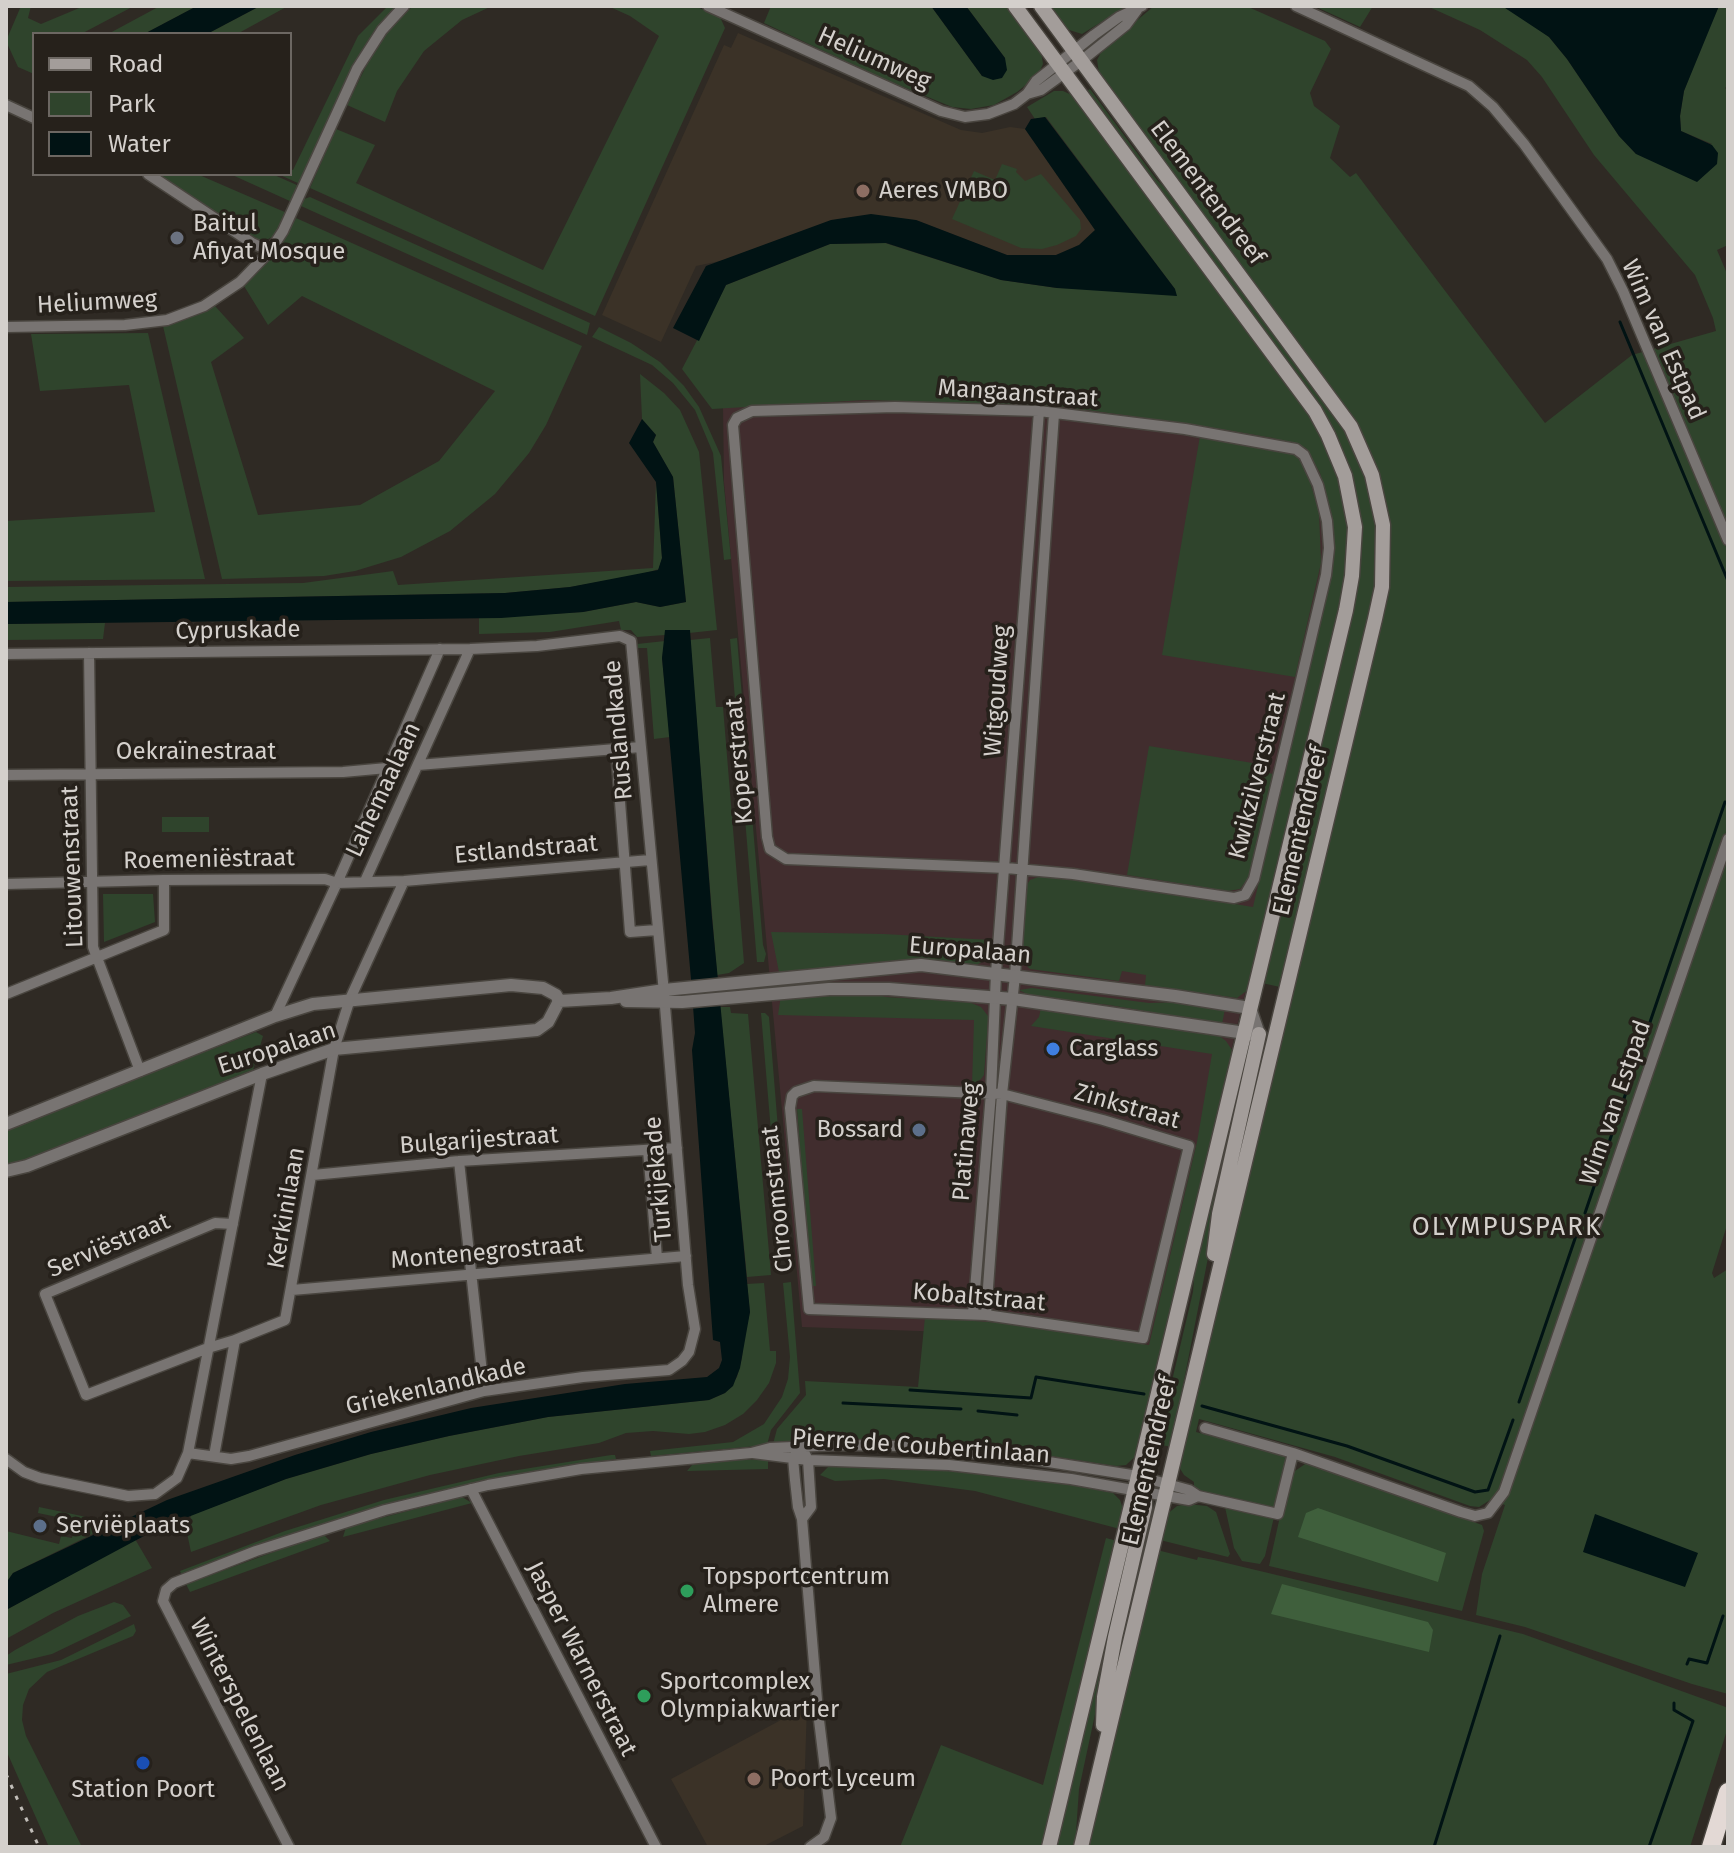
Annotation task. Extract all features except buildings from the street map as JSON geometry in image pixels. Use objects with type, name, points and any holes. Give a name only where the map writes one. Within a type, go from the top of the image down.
[{"type":"highway","points":[[1711,1847],[1728,1792]]},
{"type":"main road","name":"Elementendreef","points":[[1015,6],[1315,411],[1334,447],[1350,498],[1355,547],[1346,610],[1250,1008],[1251,1034],[1139,1486],[1133,1532],[1135,1552],[1104,1697],[1103,1754],[1081,1847]]},
{"type":"main road","name":"Elementendreef","points":[[1041,6],[1333,400],[1362,448],[1378,495],[1383,525],[1382,587],[1155,1537],[1135,1552],[1049,1847]]},
{"type":"main road","points":[[1216,1274],[1214,1247],[1251,1034]]},
{"type":"street","name":"Heliumweg","points":[[6,327],[125,325],[167,320],[204,306],[229,291],[270,251],[283,231],[357,69],[382,30],[404,6]]},
{"type":"street","name":"Heliumweg","points":[[708,6],[953,115],[988,114],[1041,90],[1061,68],[1126,25],[1140,7]]},
{"type":"street","name":"Wim van Estpad","points":[[1296,6],[1469,86],[1493,107],[1524,144],[1607,259],[1728,540]]},
{"type":"street","points":[[6,105],[32,117]]},
{"type":"street","points":[[151,176],[252,243],[270,251]]},
{"type":"street","name":"Mangaanstraat","points":[[737,418],[752,411],[895,407],[1039,411],[1185,429],[1296,449]]},
{"type":"street","name":"Witgoudweg","points":[[996,973],[1039,411]]},
{"type":"street","name":"Witgoudweg","points":[[1015,976],[1054,414]]},
{"type":"street","name":"Koperstraat","points":[[737,418],[733,435],[770,849],[786,859],[1020,870]]},
{"type":"street","name":"Kwikzilverstraat","points":[[1020,870],[1073,874],[1234,898],[1245,895],[1258,864],[1320,608],[1327,561],[1327,521],[1318,485],[1304,455],[1296,449]]},
{"type":"street","name":"Ruslandkade","points":[[470,649],[537,646],[620,636],[631,641],[664,996]]},
{"type":"street","name":"Lahemaalaan","points":[[275,1016],[440,649]]},
{"type":"street","name":"Cypruskade","points":[[6,654],[470,649]]},
{"type":"street","name":"Lahemaalaan","points":[[404,881],[365,881],[470,649]]},
{"type":"street","name":"Litouwenstraat","points":[[89,653],[93,947],[140,1071]]},
{"type":"street","points":[[418,765],[641,747]]},
{"type":"street","name":"Ruslandkade","points":[[616,750],[630,932],[657,930]]},
{"type":"street","name":"Oekraïnestraat","points":[[6,775],[343,772],[387,768]]},
{"type":"street","name":"Wim van Estpad","points":[[1293,1453],[1475,1516],[1488,1513],[1504,1492],[1728,839]]},
{"type":"street","name":"Estlandstraat","points":[[404,881],[650,860]]},
{"type":"street","points":[[6,994],[164,930],[164,880]]},
{"type":"street","name":"Roemeniëstraat","points":[[6,884],[164,880],[365,881]]},
{"type":"street","points":[[350,999],[404,881]]},
{"type":"street","name":"Europalaan","points":[[559,1001],[728,991],[906,966],[996,973],[1250,1008]]},
{"type":"street","name":"Platinaweg","points":[[986,1315],[997,1094],[996,973]]},
{"type":"street","name":"Platinaweg","points":[[973,1314],[997,1094],[1015,976]]},
{"type":"street","name":"Europalaan","points":[[6,1124],[275,1016],[313,1004],[530,985],[551,992],[559,1001]]},
{"type":"street","name":"Europalaan","points":[[728,991],[889,989],[996,997],[1251,1034]]},
{"type":"street","name":"Turkijekade","points":[[664,996],[695,1329],[689,1352]]},
{"type":"street","name":"Kerkinilaan","points":[[208,1348],[285,1320],[334,1049],[350,999]]},
{"type":"street","name":"Europalaan","points":[[6,1171],[27,1166],[334,1049],[537,1030],[548,1022],[559,1001]]},
{"type":"street","points":[[1251,1034],[1277,1026]]},
{"type":"street","name":"Kerkinilaan","points":[[6,1459],[24,1472],[50,1481],[77,1488],[141,1496],[155,1494],[177,1478],[188,1453],[262,1074]]},
{"type":"street","name":"Chroomstraat","points":[[809,1309],[790,1108],[792,1096],[801,1088],[814,1086],[997,1094]]},
{"type":"street","name":"Zinkstraat","points":[[997,1094],[1103,1120],[1189,1146],[1143,1338]]},
{"type":"street","name":"Bulgarijestraat","points":[[313,1175],[459,1161],[677,1148]]},
{"type":"street","points":[[648,1150],[657,1258]]},
{"type":"street","points":[[459,1161],[484,1391]]},
{"type":"street","name":"Serviëstraat","points":[[208,1348],[86,1395],[45,1294],[215,1223],[233,1224]]},
{"type":"street","name":"Montenegrostraat","points":[[292,1290],[686,1256]]},
{"type":"street","name":"Kobaltstraat","points":[[809,1309],[986,1315],[1143,1338]]},
{"type":"street","points":[[214,1456],[235,1340]]},
{"type":"street","name":"Griekenlandkade","points":[[188,1453],[231,1459],[249,1456],[484,1391],[583,1377],[669,1370],[689,1352]]},
{"type":"street","points":[[1139,1486],[1166,1490],[1189,1500],[1198,1496],[1278,1514],[1293,1453],[1205,1428]]},
{"type":"street","points":[[802,1519],[811,1507],[808,1460],[801,1446],[793,1458],[802,1519],[818,1712],[831,1818],[824,1837],[810,1847]]},
{"type":"street","name":"Pierre de Coubertinlaan","points":[[751,1453],[764,1448],[801,1446],[897,1446],[978,1453],[1139,1486]]},
{"type":"street","name":"Pierre de Coubertinlaan","points":[[174,1583],[332,1526],[471,1489],[581,1469],[751,1453],[808,1460],[963,1466],[1139,1486]]},
{"type":"street","points":[[1139,1486],[1166,1490]]},
{"type":"street","name":"Jasper Warnerstraat","points":[[471,1489],[656,1847]]},
{"type":"street","name":"Winterspelenlaan","points":[[174,1583],[166,1590],[163,1601],[289,1847]]},
{"type":"shaded area","name":"Aeres VMBO","points":[[738,33],[961,130],[982,133],[1010,127],[1025,129],[1095,230],[1079,245],[1056,255],[1031,257],[1007,255],[916,220],[696,266],[661,342],[602,315],[724,45],[731,48]]},
{"type":"shaded area","points":[[952,390],[1156,404],[1314,443],[1336,498],[1341,564],[1296,781],[1156,1363],[978,1333],[802,1327],[724,482],[723,406]]},
{"type":"shaded area","points":[[807,1706],[803,1826],[762,1847],[708,1847],[671,1779]]},
{"type":"green space","points":[[21,6],[31,6],[28,18],[41,24],[84,6],[134,6],[85,32],[32,32],[32,73],[18,67],[6,41]]},
{"type":"green space","points":[[160,6],[197,6],[148,32],[112,32]]},
{"type":"green space","points":[[260,6],[288,6],[241,32],[211,32]]},
{"type":"green space","points":[[388,6],[397,6],[376,28],[358,57],[300,184],[282,176],[292,176],[292,170],[358,36]]},
{"type":"green space","points":[[413,6],[492,6],[462,20],[424,51],[397,91],[385,122],[347,105],[374,50]]},
{"type":"green space","points":[[608,6],[695,6],[720,17],[725,28],[595,316],[310,188],[336,129],[375,145],[356,183],[543,270],[659,36],[630,16]]},
{"type":"green space","points":[[771,6],[931,6],[982,76],[1005,58],[966,6],[1008,6],[1041,51],[1043,64],[1038,75],[994,105],[971,109],[952,107],[764,23]]},
{"type":"green space","points":[[1049,6],[1127,6],[1082,34],[1066,29]]},
{"type":"green space","points":[[1154,6],[1246,6],[1325,41],[1331,49],[1310,93],[1314,106],[1340,126],[1330,158],[1350,177],[1356,173],[1545,423],[1632,355],[1716,331],[1713,318],[1695,275],[1594,155],[1542,77],[1527,60],[1480,30],[1427,6],[1502,6],[1521,16],[1549,37],[1619,136],[1636,154],[1712,144],[1681,131],[1680,116],[1684,91],[1702,43],[1719,6],[1728,6],[1728,85],[1725,88],[1728,91],[1728,245],[1717,250],[1728,276],[1728,1222],[1712,1273],[1714,1278],[1728,1269],[1728,1694],[1525,1627],[1476,1615],[1482,1574],[1505,1505],[1490,1500],[1479,1507],[1470,1506],[1335,1457],[1199,1419],[1196,1432],[1288,1456],[1265,1556],[1260,1564],[1242,1561],[1234,1548],[1223,1498],[1198,1490],[1179,1467],[1387,588],[1390,548],[1386,503],[1380,480],[1365,441],[1349,412],[1099,73],[1097,60],[1103,49]]},
{"type":"green space","points":[[1314,6],[1373,6],[1360,27]]},
{"type":"green space","points":[[1090,89],[1157,180],[1177,199],[1339,418],[1364,468],[1375,512],[1378,542],[1375,591],[1280,987],[1262,983],[1356,590],[1349,471],[1085,92]]},
{"type":"green space","points":[[1054,91],[1074,96],[1313,419],[1336,468],[1348,526],[1346,584],[1249,989],[1237,998],[1145,985],[1146,975],[1122,971],[1119,981],[1030,969],[1021,960],[1019,951],[1024,889],[1030,880],[1041,876],[1126,886],[1253,907],[1331,573],[1333,545],[1329,507],[1320,473],[1306,448],[1273,438],[1197,425],[1057,406],[865,400],[712,409],[682,369],[726,285],[830,244],[885,243],[1001,280],[1057,288],[1175,289],[1046,117],[1035,119],[1027,107]]},
{"type":"green space","points":[[1002,164],[1017,169],[1016,172],[1025,181],[1041,174],[1080,220],[1081,229],[1076,236],[1042,249],[1021,248],[952,219],[974,171],[995,180]]},
{"type":"green space","points":[[159,176],[202,176],[287,213],[274,236],[259,240]]},
{"type":"green space","points":[[234,176],[276,176],[299,186],[292,202]]},
{"type":"green space","points":[[310,197],[590,323],[587,335],[301,206],[304,199]]},
{"type":"green space","points":[[296,218],[582,346],[546,425],[529,453],[495,494],[450,531],[401,557],[355,571],[324,576],[222,579],[163,326],[215,306],[244,338],[211,362],[258,515],[360,505],[439,461],[495,391],[302,296],[268,325],[244,286],[272,258]]},
{"type":"green space","points":[[599,327],[660,362],[684,386],[699,407],[721,456],[731,559],[724,560],[713,453],[695,410],[673,383],[652,365],[592,337]]},
{"type":"green space","points":[[148,333],[205,579],[6,581],[6,521],[155,512],[129,385],[40,391],[31,334]]},
{"type":"green space","points":[[640,374],[680,410],[699,452],[717,630],[689,633],[690,630],[665,631],[665,635],[637,637],[631,630],[621,630],[619,621],[550,632],[479,634],[479,618],[583,612],[636,602],[660,607],[686,602],[673,477],[653,442],[656,435],[642,419]]},
{"type":"green space","points":[[1200,436],[1294,454],[1305,466],[1319,511],[1321,563],[1295,677],[1162,655]]},
{"type":"green space","points":[[656,482],[662,558],[659,569],[635,576],[570,587],[505,593],[6,602],[6,587],[303,583],[393,571],[398,585],[653,568]]},
{"type":"green space","points":[[105,623],[103,639],[6,640],[6,624]]},
{"type":"green space","points":[[710,638],[716,707],[723,707],[744,963],[729,973],[717,975],[690,640]]},
{"type":"green space","points":[[737,638],[766,954],[764,962],[757,962],[730,639]]},
{"type":"green space","points":[[665,641],[662,658],[670,737],[654,739],[647,648],[638,648],[637,644]]},
{"type":"green space","points":[[1149,746],[1265,765],[1264,772],[1273,774],[1248,878],[1240,889],[1228,891],[1127,875]]},
{"type":"green space","points":[[162,817],[209,817],[209,832],[162,832]]},
{"type":"green space","points":[[103,894],[153,894],[155,922],[104,942]]},
{"type":"green space","points":[[771,932],[991,940],[989,957],[977,965],[933,963],[780,977]]},
{"type":"green space","points":[[1032,988],[1225,1009],[1222,1024],[1109,1005],[1031,996],[1019,990]]},
{"type":"green space","points":[[870,993],[886,997],[969,1002],[981,1007],[988,1016],[984,1075],[972,1086],[974,1020],[778,1015],[781,995]]},
{"type":"green space","points":[[720,1007],[730,1007],[731,1013],[748,1014],[771,1275],[747,1277]]},
{"type":"green space","points":[[1041,1008],[1218,1035],[1232,1050],[1138,1454],[1126,1465],[1116,1466],[1018,1451],[920,1442],[818,1439],[773,1444],[777,1429],[806,1395],[805,1381],[918,1387],[925,1317],[1001,1323],[1149,1345],[1197,1142],[1212,1054],[1031,1026],[1039,1017]]},
{"type":"green space","points":[[761,1013],[769,1017],[784,1203],[777,1203]]},
{"type":"green space","points":[[256,1032],[263,1036],[253,1070],[25,1161],[11,1165],[6,1163],[6,1129]]},
{"type":"green space","points":[[1242,1066],[1251,1068],[1214,1227],[1171,1447],[1157,1444],[1193,1292],[1195,1263]]},
{"type":"green space","points":[[797,1109],[802,1109],[816,1286],[811,1286]]},
{"type":"green space","points":[[791,1282],[800,1393],[771,1430],[767,1445],[651,1456],[650,1451],[733,1442],[764,1424],[782,1397],[788,1379],[790,1357],[783,1283]]},
{"type":"green space","points":[[764,1283],[770,1351],[776,1351],[776,1363],[769,1383],[757,1400],[743,1414],[725,1425],[689,1434],[653,1431],[626,1433],[599,1443],[430,1475],[321,1505],[191,1552],[187,1533],[191,1515],[286,1479],[371,1454],[449,1436],[548,1417],[709,1400],[725,1393],[737,1377],[742,1358],[750,1312],[747,1284]]},
{"type":"green space","points":[[615,1455],[616,1459],[508,1476],[404,1499],[287,1535],[182,1575],[180,1571],[285,1531],[384,1500],[499,1473]]},
{"type":"green space","points":[[768,1459],[768,1469],[687,1471],[692,1465],[709,1461]]},
{"type":"green space","points":[[1308,1462],[1482,1525],[1484,1531],[1462,1611],[1269,1566],[1288,1480],[1292,1473]]},
{"type":"green space","points":[[830,1465],[929,1469],[1061,1483],[1113,1493],[1123,1509],[1120,1529],[975,1491],[884,1479],[835,1481],[820,1475]]},
{"type":"green space","points":[[462,1497],[472,1503],[343,1537],[346,1527]]},
{"type":"green space","points":[[1177,1506],[1207,1506],[1216,1512],[1230,1554],[1228,1557],[1160,1540],[1166,1515]]},
{"type":"green space","points":[[39,1507],[115,1523],[13,1573],[6,1583],[6,1531],[59,1544],[61,1536],[72,1538],[76,1521],[38,1513]]},
{"type":"green space","points":[[1318,1508],[1446,1553],[1438,1582],[1298,1537],[1306,1513]]},
{"type":"green space","points":[[323,1534],[330,1541],[190,1592],[186,1584]]},
{"type":"green space","points":[[1106,1538],[1117,1541],[1043,1847],[900,1847],[941,1745],[1043,1785]]},
{"type":"green space","points":[[135,1539],[152,1568],[53,1613],[6,1639],[6,1610]]},
{"type":"green space","points":[[1157,1550],[1197,1560],[1198,1557],[1214,1560],[1523,1634],[1728,1708],[1728,1727],[1690,1847],[1087,1847]]},
{"type":"green space","points":[[1126,1551],[1130,1551],[1079,1789],[1075,1847],[1055,1847]]},
{"type":"green space","points":[[1282,1584],[1428,1622],[1433,1630],[1429,1652],[1271,1614]]},
{"type":"green space","points":[[114,1602],[123,1605],[131,1616],[52,1654],[6,1665],[6,1656],[15,1650],[78,1616]]},
{"type":"green space","points":[[134,1624],[136,1631],[133,1636],[47,1672],[29,1689],[22,1720],[26,1736],[82,1847],[49,1847],[6,1750],[6,1674],[61,1660]]},
{"type":"water","points":[[197,6],[260,6],[211,32],[148,32]]},
{"type":"water","points":[[931,6],[966,6],[1005,58],[1007,70],[1002,78],[993,80],[982,76]]},
{"type":"water","points":[[1502,6],[1719,6],[1684,91],[1680,116],[1681,131],[1712,145],[1718,153],[1717,164],[1697,182],[1636,154],[1619,136],[1549,37]]},
{"type":"water","points":[[1045,117],[1175,289],[1177,296],[1057,288],[1001,280],[886,243],[830,244],[726,285],[699,341],[673,328],[706,266],[831,220],[871,214],[916,220],[1007,255],[1056,255],[1079,245],[1095,230],[1025,129],[1031,119]]},
{"type":"water","points":[[642,419],[656,435],[653,442],[673,477],[686,602],[660,607],[636,602],[583,612],[501,618],[6,624],[6,602],[505,593],[570,587],[658,570],[662,558],[656,482],[629,443]]},
{"type":"water","points":[[665,630],[690,630],[712,918],[750,1312],[740,1368],[733,1386],[709,1400],[548,1417],[449,1436],[371,1454],[286,1479],[157,1529],[6,1610],[6,1583],[13,1573],[167,1500],[295,1455],[371,1432],[471,1408],[625,1384],[707,1377],[719,1368],[722,1360],[720,1342],[713,1340],[692,1050],[695,1033],[691,979],[662,658]]},
{"type":"water","points":[[1595,1514],[1698,1553],[1685,1587],[1583,1552]]},
{"type":"waterway","points":[[1620,322],[1728,581]]},
{"type":"waterway","points":[[1585,1213],[1725,802]]},
{"type":"waterway","points":[[1519,1402],[1579,1227]]},
{"type":"waterway","points":[[910,1390],[1031,1398],[1036,1377],[1144,1394]]},
{"type":"waterway","points":[[843,1403],[961,1409]]},
{"type":"waterway","points":[[1202,1406],[1347,1446],[1475,1492],[1488,1490],[1513,1420]]},
{"type":"waterway","points":[[978,1411],[1017,1415]]},
{"type":"waterway","points":[[1687,1664],[1689,1659],[1707,1663],[1723,1616]]},
{"type":"waterway","points":[[1434,1847],[1500,1636]]},
{"type":"waterway","points":[[1649,1847],[1693,1721],[1674,1710],[1674,1703]]},
{"type":"railway","points":[[6,1774],[39,1847]]},
{"type":"place","name":"Aeres VMBO","points":[[863,191]]},
{"type":"place","name":"Baitul Afiyat Mosque","points":[[177,238]]},
{"type":"place","name":"Carglass","points":[[1053,1049]]},
{"type":"place","name":"Bossard","points":[[919,1130]]},
{"type":"place","name":"Serviëplaats","points":[[40,1526]]},
{"type":"place","name":"Topsportcentrum Almere","points":[[687,1591]]},
{"type":"place","name":"Sportcomplex Olympiakwartier","points":[[644,1696]]},
{"type":"place","name":"Station Poort","points":[[143,1763]]},
{"type":"place","name":"Poort Lyceum","points":[[754,1779]]},
{"type":"district","name":"OLYMPUSPARK","points":[[1507,1228]]}]
